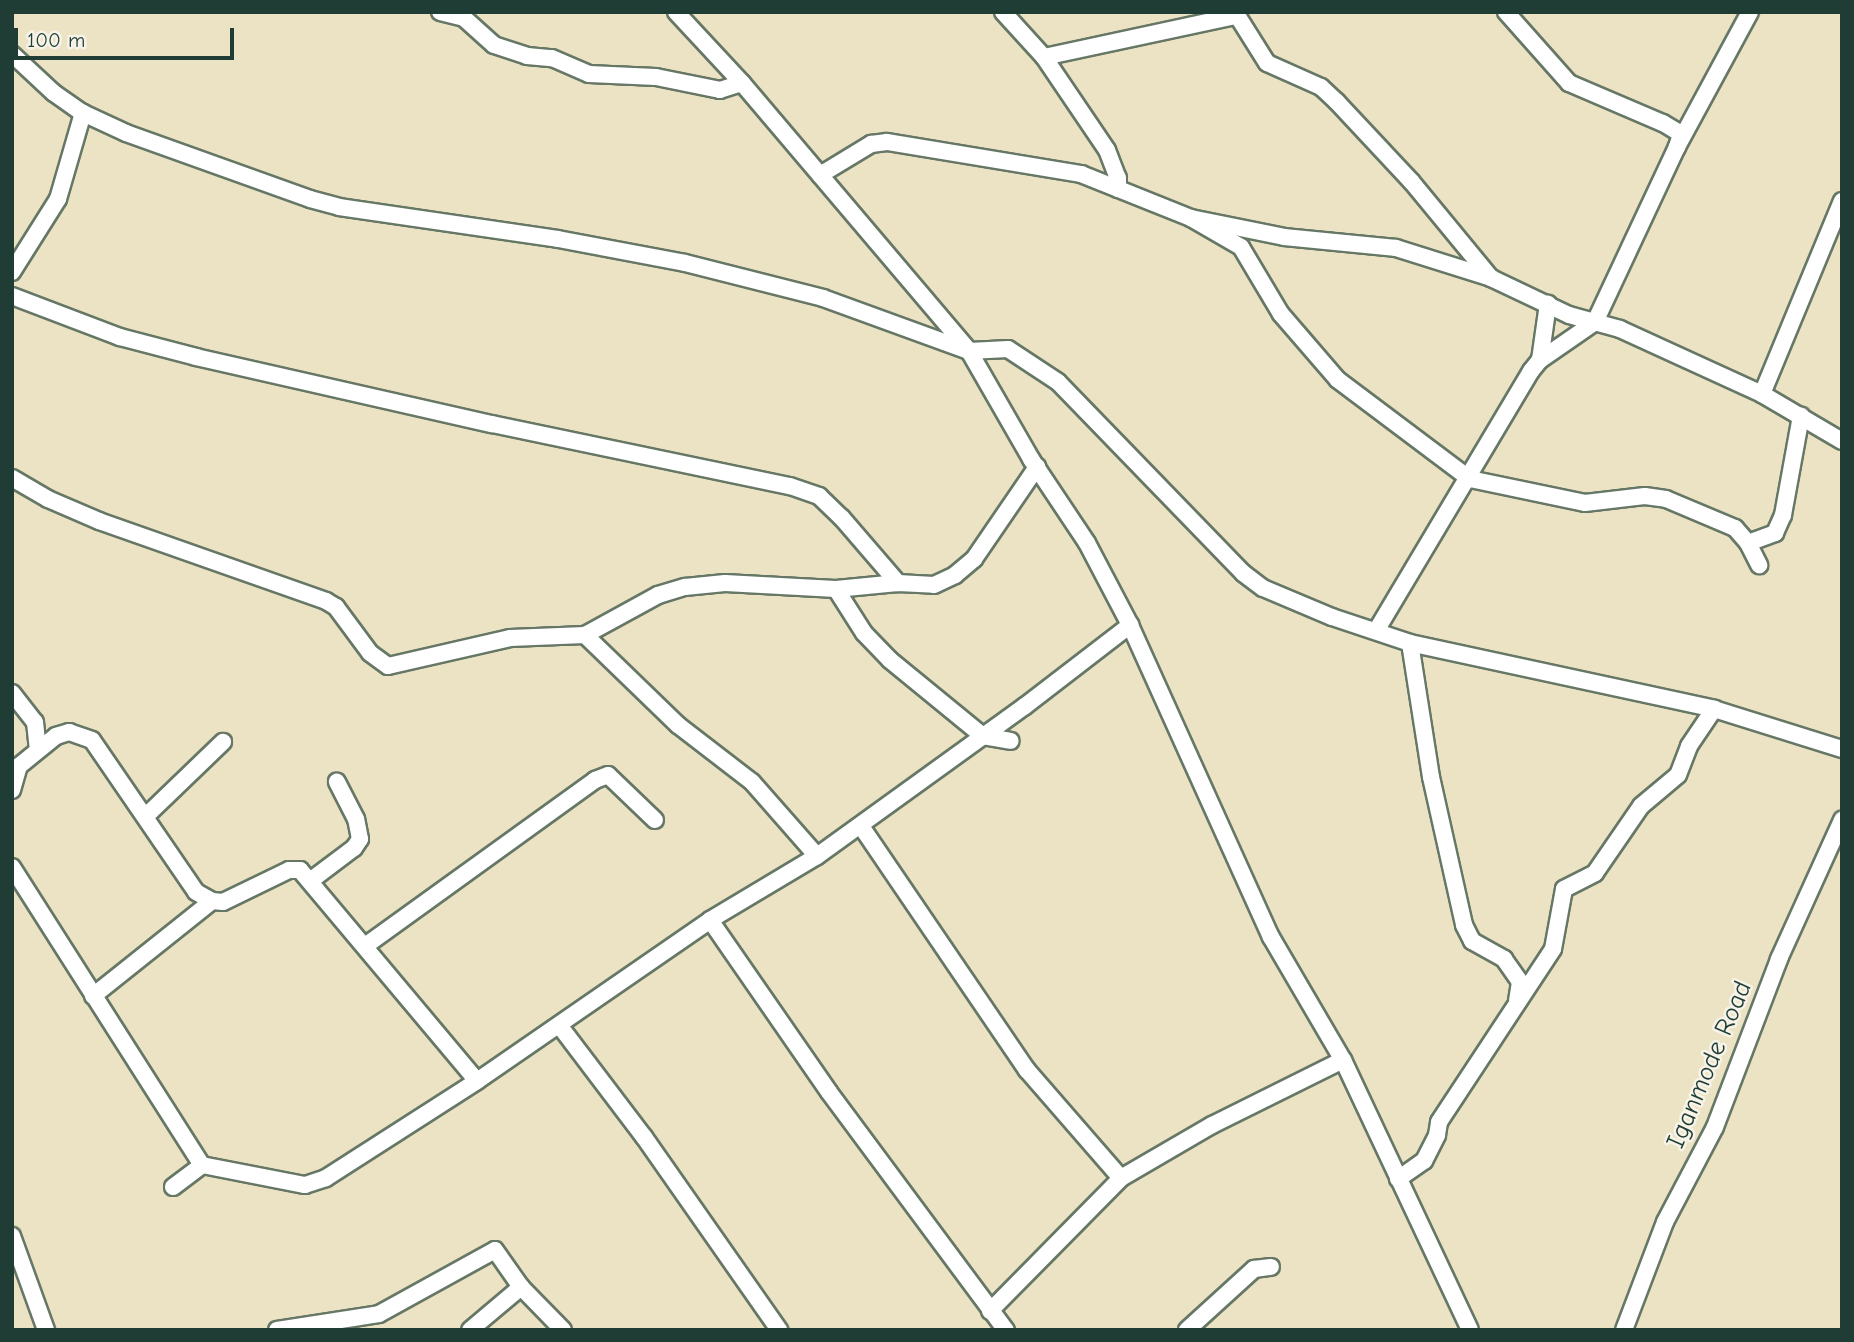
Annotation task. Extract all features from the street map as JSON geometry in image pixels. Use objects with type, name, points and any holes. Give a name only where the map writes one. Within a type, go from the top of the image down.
[{"type":"street","points":[[440,12],[464,18],[494,46],[517,54],[552,58],[589,74],[614,72],[656,77],[720,90],[742,83]]},
{"type":"street","points":[[676,12],[742,83],[969,351],[1037,467],[1087,543],[1130,625],[1271,937],[1343,1060],[1470,1330]]},
{"type":"street","points":[[1003,12],[1044,57],[1107,150],[1118,178],[1118,189]]},
{"type":"street","points":[[1506,12],[1569,83],[1662,123],[1681,134],[1677,147]]},
{"type":"street","points":[[1540,360],[1595,322],[1677,147],[1749,12]]},
{"type":"street","points":[[1044,57],[1236,14],[1266,63],[1321,87],[1337,102],[1411,181],[1491,278]]},
{"type":"street","points":[[12,54],[54,93],[83,113],[126,133],[310,199],[339,206],[558,239],[685,263],[823,298],[969,351],[1008,349],[1058,382],[1243,573],[1263,588],[1307,608],[1410,643],[1714,709],[1842,749]]},
{"type":"street","points":[[12,272],[58,199],[83,113]]},
{"type":"street","points":[[820,175],[870,144],[887,142],[1081,174],[1191,218],[1241,247],[1281,314],[1338,380],[1470,479],[1585,503],[1645,496],[1666,499],[1735,528],[1748,543],[1759,565]]},
{"type":"street","points":[[1762,394],[1842,201]]},
{"type":"street","points":[[1191,218],[1284,237],[1396,248],[1491,278],[1569,316],[1595,322],[1649,342],[1762,394],[1842,441]]},
{"type":"street","points":[[12,296],[120,337],[196,357],[492,424],[790,486],[819,496],[842,518],[898,583]]},
{"type":"street","points":[[1376,631],[1540,360],[1548,304]]},
{"type":"street","points":[[1748,543],[1775,533],[1783,515],[1801,416]]},
{"type":"street","points":[[12,478],[48,499],[99,522],[326,601],[336,607],[370,653],[388,666],[510,638],[585,635],[658,595],[685,587],[725,583],[836,589],[898,583],[934,585],[955,575],[974,559],[1037,467]]},
{"type":"street","points":[[836,589],[875,647],[983,736],[1011,741]]},
{"type":"street","points":[[173,1187],[202,1166],[305,1185],[326,1178],[477,1081],[710,920],[817,856],[861,826],[1130,625]]},
{"type":"street","points":[[585,635],[678,726],[752,782],[817,856]]},
{"type":"street","points":[[1410,643],[1431,777],[1464,925],[1472,941],[1504,959],[1520,982],[1517,1003]]},
{"type":"street","points":[[12,693],[35,722],[38,749]]},
{"type":"street","points":[[1398,1179],[1424,1161],[1437,1135],[1439,1122],[1553,949],[1564,889],[1595,873],[1641,806],[1678,775],[1689,746],[1714,709]]},
{"type":"street","points":[[12,790],[19,766],[56,736],[69,733],[92,740],[196,892],[212,901],[223,902],[289,870],[300,870],[477,1081]]},
{"type":"street","points":[[146,816],[223,742]]},
{"type":"street","points":[[365,946],[595,780],[608,775],[655,820]]},
{"type":"street","points":[[310,881],[354,848],[360,839],[356,819],[337,782]]},
{"type":"street","name":"Iganmode Road","points":[[1624,1330],[1665,1222],[1715,1127],[1779,959],[1842,820]]},
{"type":"street","points":[[861,826],[1027,1070],[1121,1178]]},
{"type":"street","points":[[12,867],[202,1166]]},
{"type":"street","points":[[93,996],[212,901]]},
{"type":"street","points":[[710,920],[829,1091],[1006,1330]]},
{"type":"street","points":[[559,1025],[644,1137],[779,1330]]},
{"type":"street","points":[[990,1311],[1121,1178],[1212,1125],[1343,1060]]},
{"type":"street","points":[[12,1236],[46,1330]]},
{"type":"street","points":[[277,1330],[379,1314],[495,1250],[521,1287],[563,1330]]},
{"type":"street","points":[[1187,1330],[1195,1319],[1254,1269],[1271,1267]]},
{"type":"street","points":[[470,1330],[521,1287]]}]
